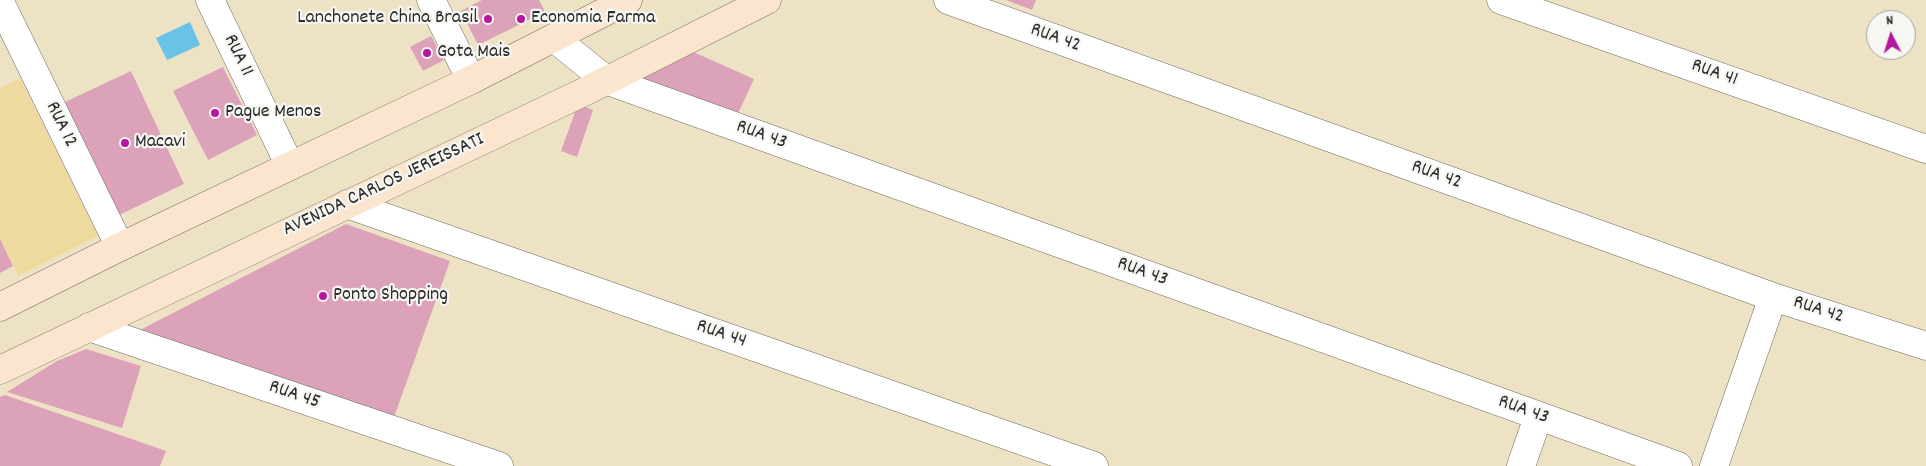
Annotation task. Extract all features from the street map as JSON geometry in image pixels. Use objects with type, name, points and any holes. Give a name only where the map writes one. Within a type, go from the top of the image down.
[{"type":"street","name":"RUA 11","points":[[210,0],[290,166]]},
{"type":"street","points":[[432,0],[470,80]]},
{"type":"street","points":[[0,307],[120,247],[470,80],[628,0]]},
{"type":"street","name":"AVENIDA CARLOS JEREISSATI","points":[[0,370],[606,80],[767,0]]},
{"type":"street","name":"RUA 42","points":[[948,0],[1773,297],[1926,346]]},
{"type":"street","name":"RUA 41","points":[[1501,0],[1926,149]]},
{"type":"street","name":"RUA 12","points":[[0,2],[120,247]]},
{"type":"street","name":"RUA 43","points":[[554,38],[606,80],[1678,466]]},
{"type":"street","name":"RUA 44","points":[[347,204],[1094,466]]},
{"type":"street","points":[[1714,466],[1773,297]]},
{"type":"street","name":"RUA 45","points":[[89,327],[498,466]]},
{"type":"street","points":[[1521,466],[1538,417]]},
{"type":"sand","points":[[20,78],[98,236],[18,276],[0,239],[0,88]]},
{"type":"water","points":[[190,22],[200,45],[167,60],[156,38]]},
{"type":"building","name":"Lanchonete China Brasil","points":[[482,0],[539,0],[545,12],[478,45],[461,11]]},
{"type":"building","points":[[1006,0],[1036,0],[1032,10]]},
{"type":"building","name":"Gota Mais","points":[[431,36],[444,60],[423,71],[410,47]]},
{"type":"building","points":[[691,51],[754,79],[734,122],[634,78]]},
{"type":"building","name":"Pague Menos","points":[[223,67],[257,135],[208,160],[173,91]]},
{"type":"building","name":"Macavi","points":[[131,71],[184,184],[119,215],[65,102]]},
{"type":"building","points":[[578,104],[593,110],[577,157],[561,151]]},
{"type":"building","name":"Ponto Shopping","points":[[346,224],[450,261],[393,420],[140,330]]},
{"type":"building","points":[[0,239],[13,266],[0,273]]},
{"type":"building","points":[[86,349],[141,366],[122,428],[7,392],[57,361]]},
{"type":"building","points":[[5,395],[166,451],[160,466],[0,466],[0,397]]},
{"type":"place","name":"Lanchonete China Brasil","points":[[488,19]]},
{"type":"place","name":"Economia Farma","points":[[521,19]]},
{"type":"place","name":"Gota Mais","points":[[427,53]]},
{"type":"place","name":"Pague Menos","points":[[215,113]]},
{"type":"place","name":"Macavi","points":[[125,143]]},
{"type":"place","name":"Ponto Shopping","points":[[323,296]]}]
